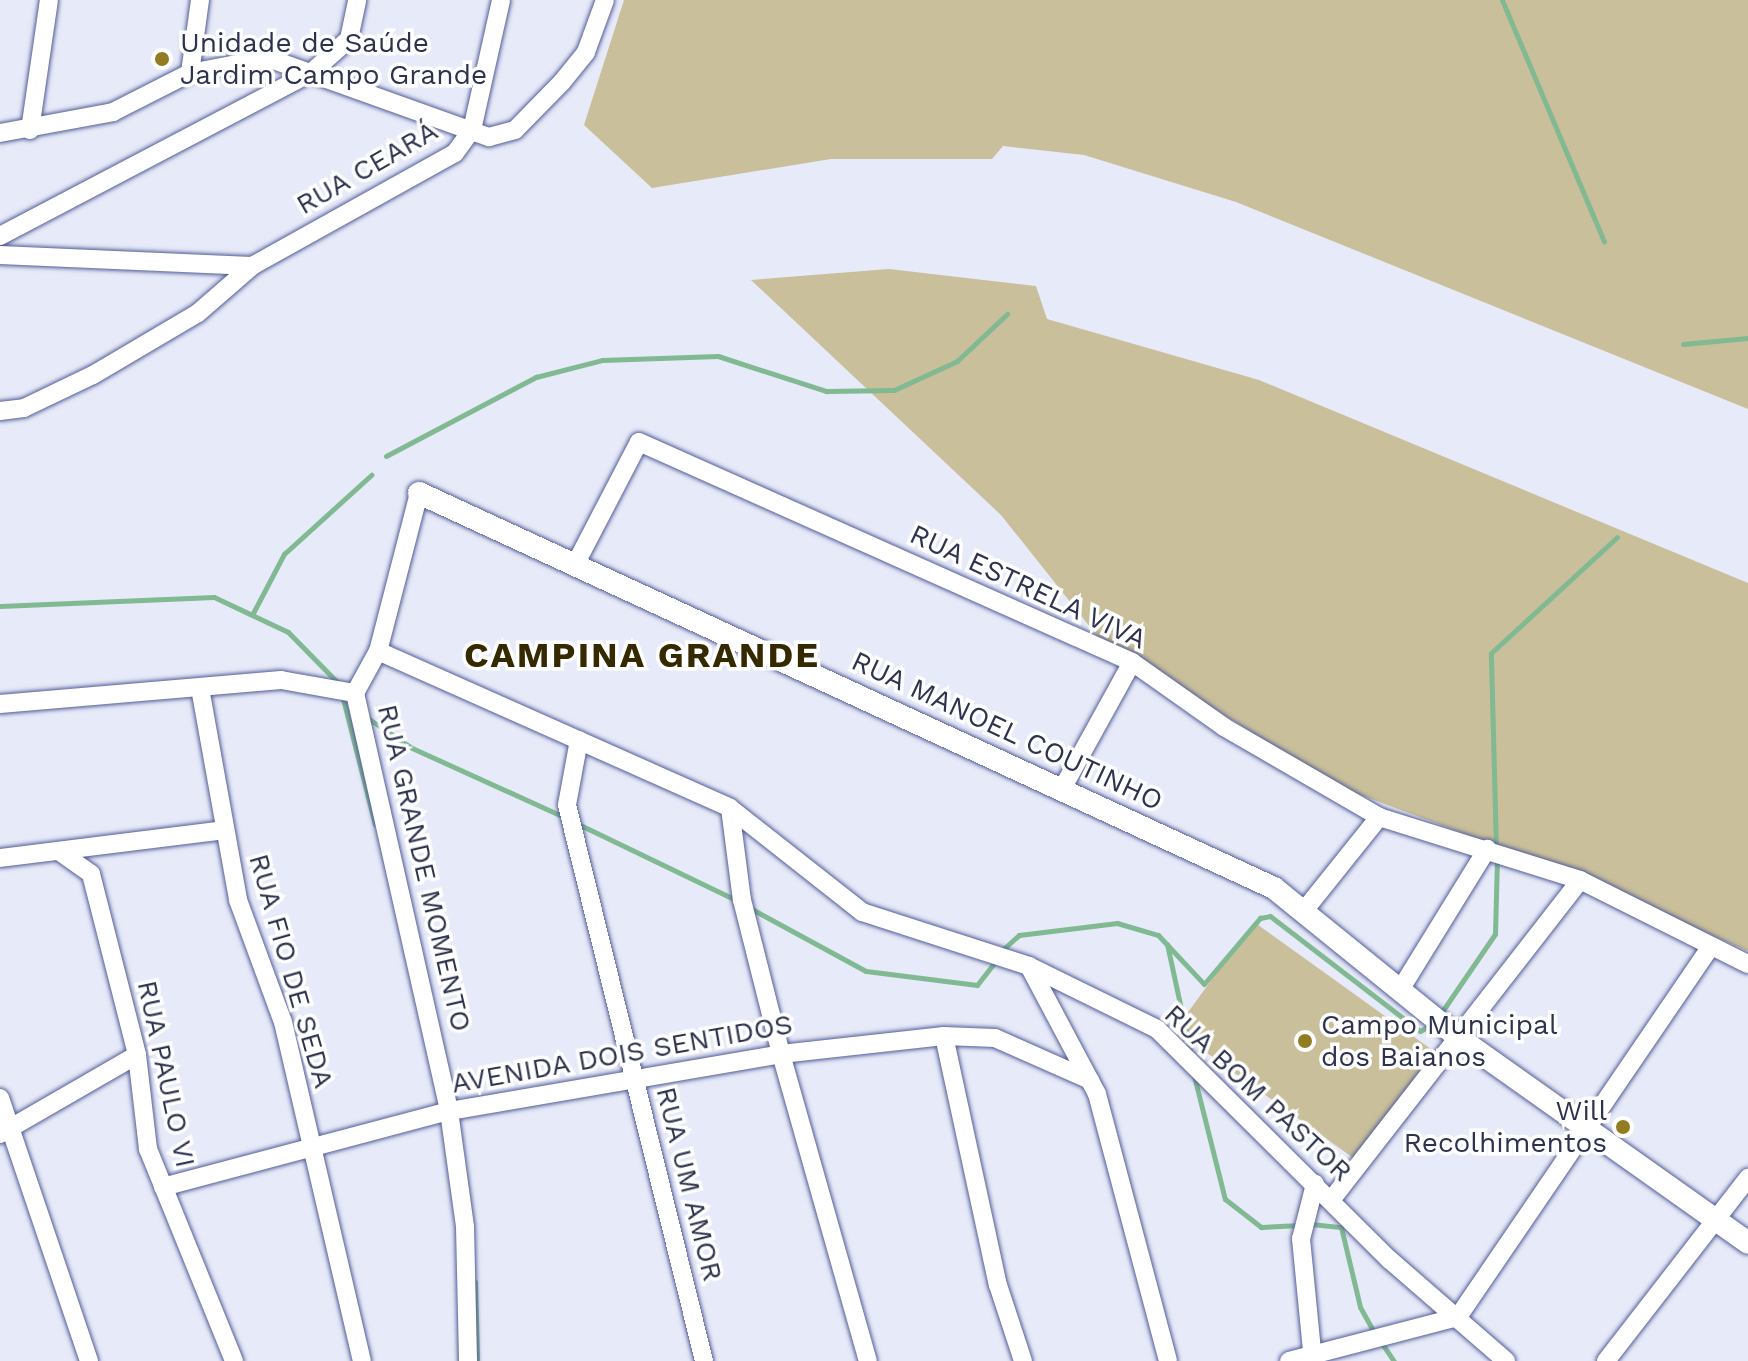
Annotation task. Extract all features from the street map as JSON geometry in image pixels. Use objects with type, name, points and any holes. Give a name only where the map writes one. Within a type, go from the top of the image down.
[{"type":"street","points":[[30,130],[49,0]]},
{"type":"street","points":[[190,73],[200,0]]},
{"type":"street","points":[[0,236],[312,72],[349,39],[357,0]]},
{"type":"street","name":"RUA CEARÁ","points":[[0,411],[24,408],[93,375],[198,313],[252,266],[435,167],[472,130],[501,0]]},
{"type":"street","points":[[0,133],[30,130],[113,112],[190,73],[268,58],[489,137],[515,130],[541,106],[586,52],[605,0]]},
{"type":"street","points":[[0,255],[252,266]]},
{"type":"street","name":"RUA ESTRELA VIVA","points":[[576,563],[639,442],[1132,662],[1224,727],[1379,817],[1580,880],[1710,948],[1748,964]]},
{"type":"street","name":"RUA MANOEL COUTINHO","points":[[419,493],[1274,888],[1459,1038],[1748,1243]]},
{"type":"street","name":"RUA GRANDE MOMENTO","points":[[419,493],[378,651],[355,693],[449,1111],[465,1227],[468,1361]]},
{"type":"street","name":"RUA BOM PASTOR","points":[[378,651],[730,808],[862,912],[1029,966],[1157,1029],[1315,1184],[1506,1361]]},
{"type":"street","points":[[1062,789],[1132,662]]},
{"type":"street","points":[[0,704],[281,680],[355,693]]},
{"type":"street","name":"RUA FIO DE SEDA","points":[[200,688],[238,900],[283,1022],[362,1361]]},
{"type":"street","name":"RUA UM AMOR","points":[[579,740],[567,805],[704,1361]]},
{"type":"street","points":[[730,808],[742,900],[781,1054],[868,1361]]},
{"type":"street","points":[[1303,912],[1379,817]]},
{"type":"street","points":[[0,858],[224,830]]},
{"type":"street","points":[[1400,990],[1487,849]]},
{"type":"street","name":"RUA PAULO VI","points":[[60,852],[91,874],[137,1055],[148,1149],[234,1361]]},
{"type":"street","points":[[1332,1199],[1580,880]]},
{"type":"street","points":[[1289,1361],[1312,1358],[1458,1317],[1583,1125],[1710,948]]},
{"type":"street","points":[[1029,966],[1090,1080],[1168,1361]]},
{"type":"street","points":[[944,1036],[998,1285],[1023,1361]]},
{"type":"street","name":"AVENIDA DOIS SENTIDOS","points":[[163,1187],[309,1144],[449,1111],[633,1076],[781,1054],[944,1036],[995,1038],[1090,1080]]},
{"type":"street","points":[[4,1131],[137,1055]]},
{"type":"street","points":[[0,1098],[4,1131],[89,1361]]},
{"type":"street","points":[[1606,1361],[1748,1178]]},
{"type":"street","points":[[1312,1358],[1301,1239],[1315,1184]]},
{"type":"shaded area","points":[[624,0],[1748,0],[1748,409],[1236,202],[1084,155],[1003,146],[992,159],[831,159],[652,188],[584,125]]},
{"type":"shaded area","points":[[889,269],[1036,286],[1047,319],[1259,380],[1748,583],[1748,951],[1567,872],[1342,788],[1098,637],[1001,515],[751,280]]},
{"type":"shaded area","name":"Campo Municipal dos Baianos","points":[[1254,922],[1435,1052],[1356,1160],[1175,1030]]},
{"type":"waterway","points":[[1502,0],[1604,241]]},
{"type":"waterway","points":[[386,456],[536,377],[602,360],[718,356],[826,391],[894,390],[957,361],[1007,314]]},
{"type":"waterway","points":[[1683,344],[1748,338]]},
{"type":"waterway","points":[[253,613],[284,554],[371,475]]},
{"type":"waterway","points":[[1496,849],[1491,653],[1617,537]]},
{"type":"waterway","points":[[0,606],[214,597],[288,632],[340,685]]},
{"type":"waterway","points":[[342,695],[375,824]]},
{"type":"waterway","points":[[366,717],[412,748],[564,817]]},
{"type":"waterway","points":[[576,823],[736,900]]},
{"type":"waterway","points":[[1439,1016],[1495,934],[1497,859]]},
{"type":"waterway","points":[[748,907],[866,971],[977,985],[996,961]]},
{"type":"waterway","points":[[1000,952],[1019,935],[1117,923],[1158,935],[1204,984],[1260,918],[1270,916],[1420,1031],[1433,1024]]},
{"type":"waterway","points":[[1167,944],[1191,1055]]},
{"type":"waterway","points":[[1193,1072],[1225,1199],[1261,1227],[1301,1225]]},
{"type":"waterway","points":[[1311,1224],[1341,1227],[1360,1307],[1375,1334]]},
{"type":"waterway","points":[[475,1282],[477,1361]]},
{"type":"waterway","points":[[1381,1342],[1394,1361]]},
{"type":"place","name":"Unidade de Saúde Jardim Campo Grande","points":[[162,59]]},
{"type":"place","name":"Campo Municipal dos Baianos","points":[[1305,1041]]},
{"type":"place","name":"Will Recolhimentos","points":[[1623,1127]]},
{"type":"district","name":"CAMPINA GRANDE","points":[[642,656]]}]
